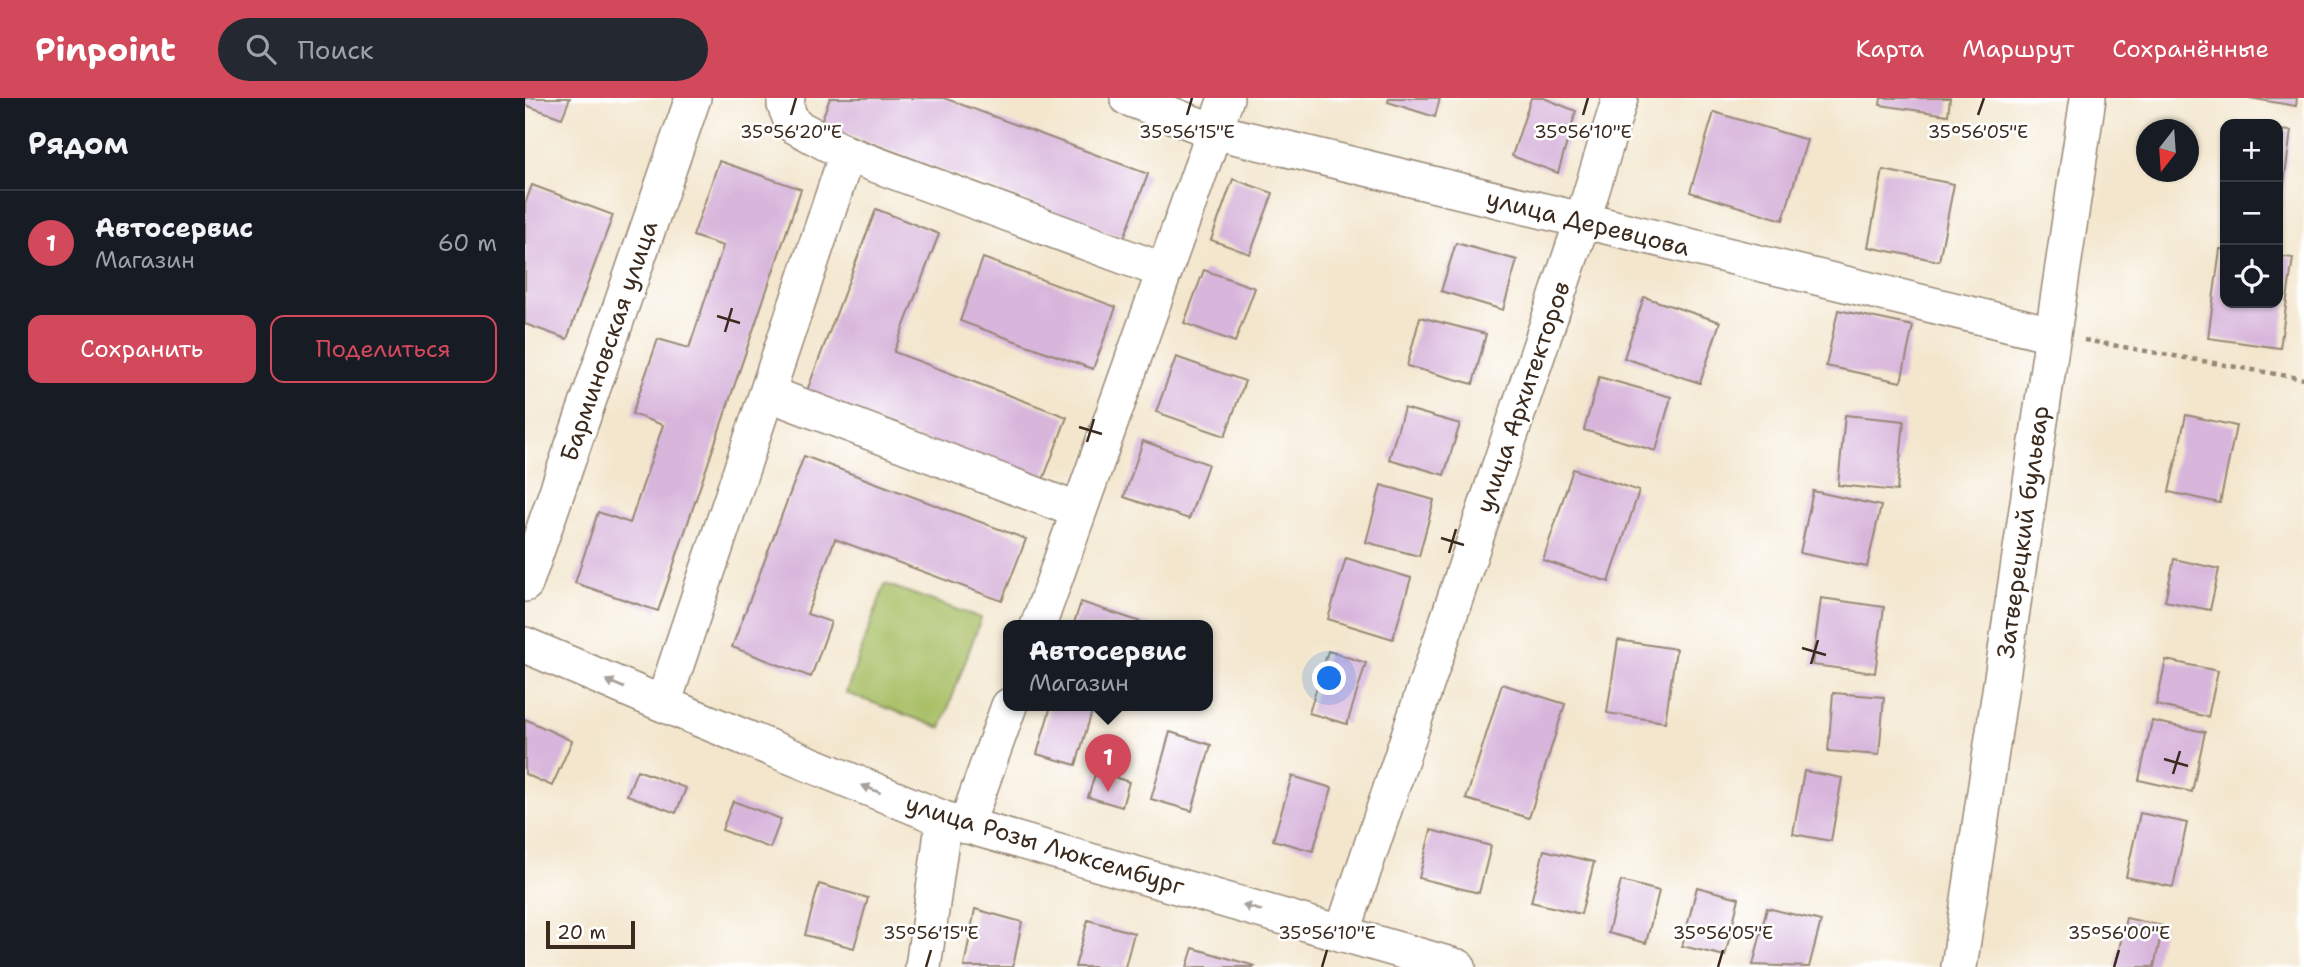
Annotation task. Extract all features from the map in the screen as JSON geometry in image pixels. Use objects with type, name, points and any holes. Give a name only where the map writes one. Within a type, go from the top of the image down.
[{"type":"street","name":"Барминовская улица","points":[[525,584],[693,98]]},
{"type":"street","points":[[787,98],[785,105],[793,125],[847,154],[1164,271]]},
{"type":"street","name":"улица Деревцова","points":[[1128,98],[1213,131],[2052,334]]},
{"type":"street","points":[[1040,620],[1226,98]]},
{"type":"street","name":"улица Архитекторов","points":[[1342,934],[1581,222],[1620,98]]},
{"type":"street","name":"Затверецкий бульвар","points":[[1959,967],[2088,98]]},
{"type":"street","points":[[663,704],[847,154]]},
{"type":"street","points":[[767,393],[1079,511]]},
{"type":"street","name":"улица Розы Люксембург","points":[[525,645],[955,822],[1342,934],[1421,962],[1458,967]]},
{"type":"street","points":[[923,967],[955,822],[1007,711]]},
{"type":"path","points":[[2052,334],[2304,379]]},
{"type":"green space","points":[[885,584],[981,618],[941,728],[846,693]]},
{"type":"building","points":[[525,98],[570,98],[562,118],[525,105]]},
{"type":"building","points":[[830,98],[944,98],[1148,174],[1124,238],[820,124]]},
{"type":"building","points":[[1389,98],[1440,98],[1435,117],[1388,102]]},
{"type":"building","points":[[1531,98],[1544,98],[1576,111],[1558,173],[1512,156]]},
{"type":"building","points":[[1881,98],[1950,98],[1948,115],[1880,105]]},
{"type":"building","points":[[2249,98],[2297,98],[2296,106]]},
{"type":"building","points":[[1714,112],[1807,140],[1783,220],[1690,192]]},
{"type":"building","points":[[2283,130],[2291,131],[2283,191]]},
{"type":"building","points":[[719,161],[801,189],[658,611],[575,583],[598,512],[630,523],[663,425],[632,414],[658,339],[689,348],[723,246],[693,236]]},
{"type":"building","points":[[1883,170],[1954,184],[1939,261],[1868,247]]},
{"type":"building","points":[[1233,179],[1273,193],[1250,254],[1211,240]]},
{"type":"building","points":[[532,185],[613,215],[567,339],[525,324],[525,204]]},
{"type":"building","points":[[876,209],[939,234],[894,352],[1067,417],[1041,485],[805,396]]},
{"type":"building","points":[[1456,243],[1517,260],[1503,310],[1441,291]]},
{"type":"building","points":[[2220,249],[2220,308],[2283,308],[2283,257],[2293,258],[2280,348],[2208,338]]},
{"type":"building","points":[[983,258],[1116,307],[1093,369],[960,321]]},
{"type":"building","points":[[1204,270],[1255,288],[1235,342],[1184,323]]},
{"type":"building","points":[[1644,297],[1720,322],[1700,383],[1624,358]]},
{"type":"building","points":[[1838,310],[1913,326],[1901,382],[1826,366]]},
{"type":"building","points":[[1420,317],[1486,334],[1473,384],[1407,366]]},
{"type":"building","points":[[1176,357],[1245,381],[1225,436],[1156,412]]},
{"type":"building","points":[[1599,377],[1671,397],[1656,451],[1584,430]]},
{"type":"building","points":[[1404,408],[1460,424],[1444,475],[1389,459]]},
{"type":"building","points":[[1845,415],[1904,421],[1897,491],[1838,485]]},
{"type":"building","points":[[2186,415],[2236,426],[2220,503],[2169,492]]},
{"type":"building","points":[[1143,441],[1208,464],[1189,519],[1124,497]]},
{"type":"building","points":[[804,456],[1026,539],[1002,601],[835,539],[807,614],[831,622],[811,677],[732,647]]},
{"type":"building","points":[[1573,469],[1639,491],[1609,582],[1543,560]]},
{"type":"building","points":[[1381,485],[1434,500],[1419,556],[1366,542]]},
{"type":"building","points":[[1813,491],[1881,506],[1867,567],[1800,553]]},
{"type":"building","points":[[1346,558],[1411,578],[1393,639],[1328,619]]},
{"type":"building","points":[[2174,559],[2219,569],[2210,610],[2165,601]]},
{"type":"building","points":[[1821,598],[1884,607],[1875,673],[1812,665]]},
{"type":"building","points":[[1081,602],[1135,620],[1075,620]]},
{"type":"building","points":[[1618,640],[1676,649],[1665,722],[1607,713]]},
{"type":"building","points":[[1328,651],[1366,663],[1347,724],[1309,713]]},
{"type":"building","points":[[2166,660],[2218,671],[2208,717],[2156,705]]},
{"type":"building","points":[[1502,684],[1565,704],[1529,818],[1466,799]]},
{"type":"building","points":[[1833,693],[1884,697],[1879,755],[1828,751]]},
{"type":"building","points":[[1050,711],[1092,711],[1076,765],[1037,754]]},
{"type":"building","points":[[525,719],[572,741],[552,786],[525,774]]},
{"type":"building","points":[[2152,721],[2205,732],[2192,792],[2139,780]]},
{"type":"building","points":[[1170,732],[1211,745],[1192,811],[1151,799]]},
{"type":"building","points":[[637,770],[686,788],[676,813],[627,795]]},
{"type":"building","points":[[1096,771],[1129,782],[1122,807],[1088,797]]},
{"type":"building","points":[[1804,771],[1842,778],[1831,841],[1793,834]]},
{"type":"building","points":[[1292,776],[1332,788],[1313,851],[1273,840]]},
{"type":"building","points":[[733,801],[781,819],[770,848],[722,830]]},
{"type":"building","points":[[2140,813],[2187,823],[2173,887],[2126,877]]},
{"type":"building","points":[[1431,830],[1491,846],[1479,893],[1419,878]]},
{"type":"building","points":[[1544,850],[1594,862],[1581,914],[1531,902]]},
{"type":"building","points":[[1621,881],[1659,891],[1646,943],[1608,933]]},
{"type":"building","points":[[819,884],[868,898],[854,948],[805,935]]},
{"type":"building","points":[[1697,887],[1739,898],[1725,956],[1682,946]]},
{"type":"building","points":[[1767,908],[1821,921],[1809,967],[1753,965]]},
{"type":"building","points":[[975,909],[1022,922],[1013,967],[964,967]]},
{"type":"building","points":[[2126,918],[2163,926],[2154,967],[2115,967]]},
{"type":"building","points":[[1088,920],[1134,933],[1125,967],[1075,967]]},
{"type":"building","points":[[1193,948],[1255,966],[1187,967]]},
{"type":"place","name":"Автосервис","points":[[1108,792]]}]
